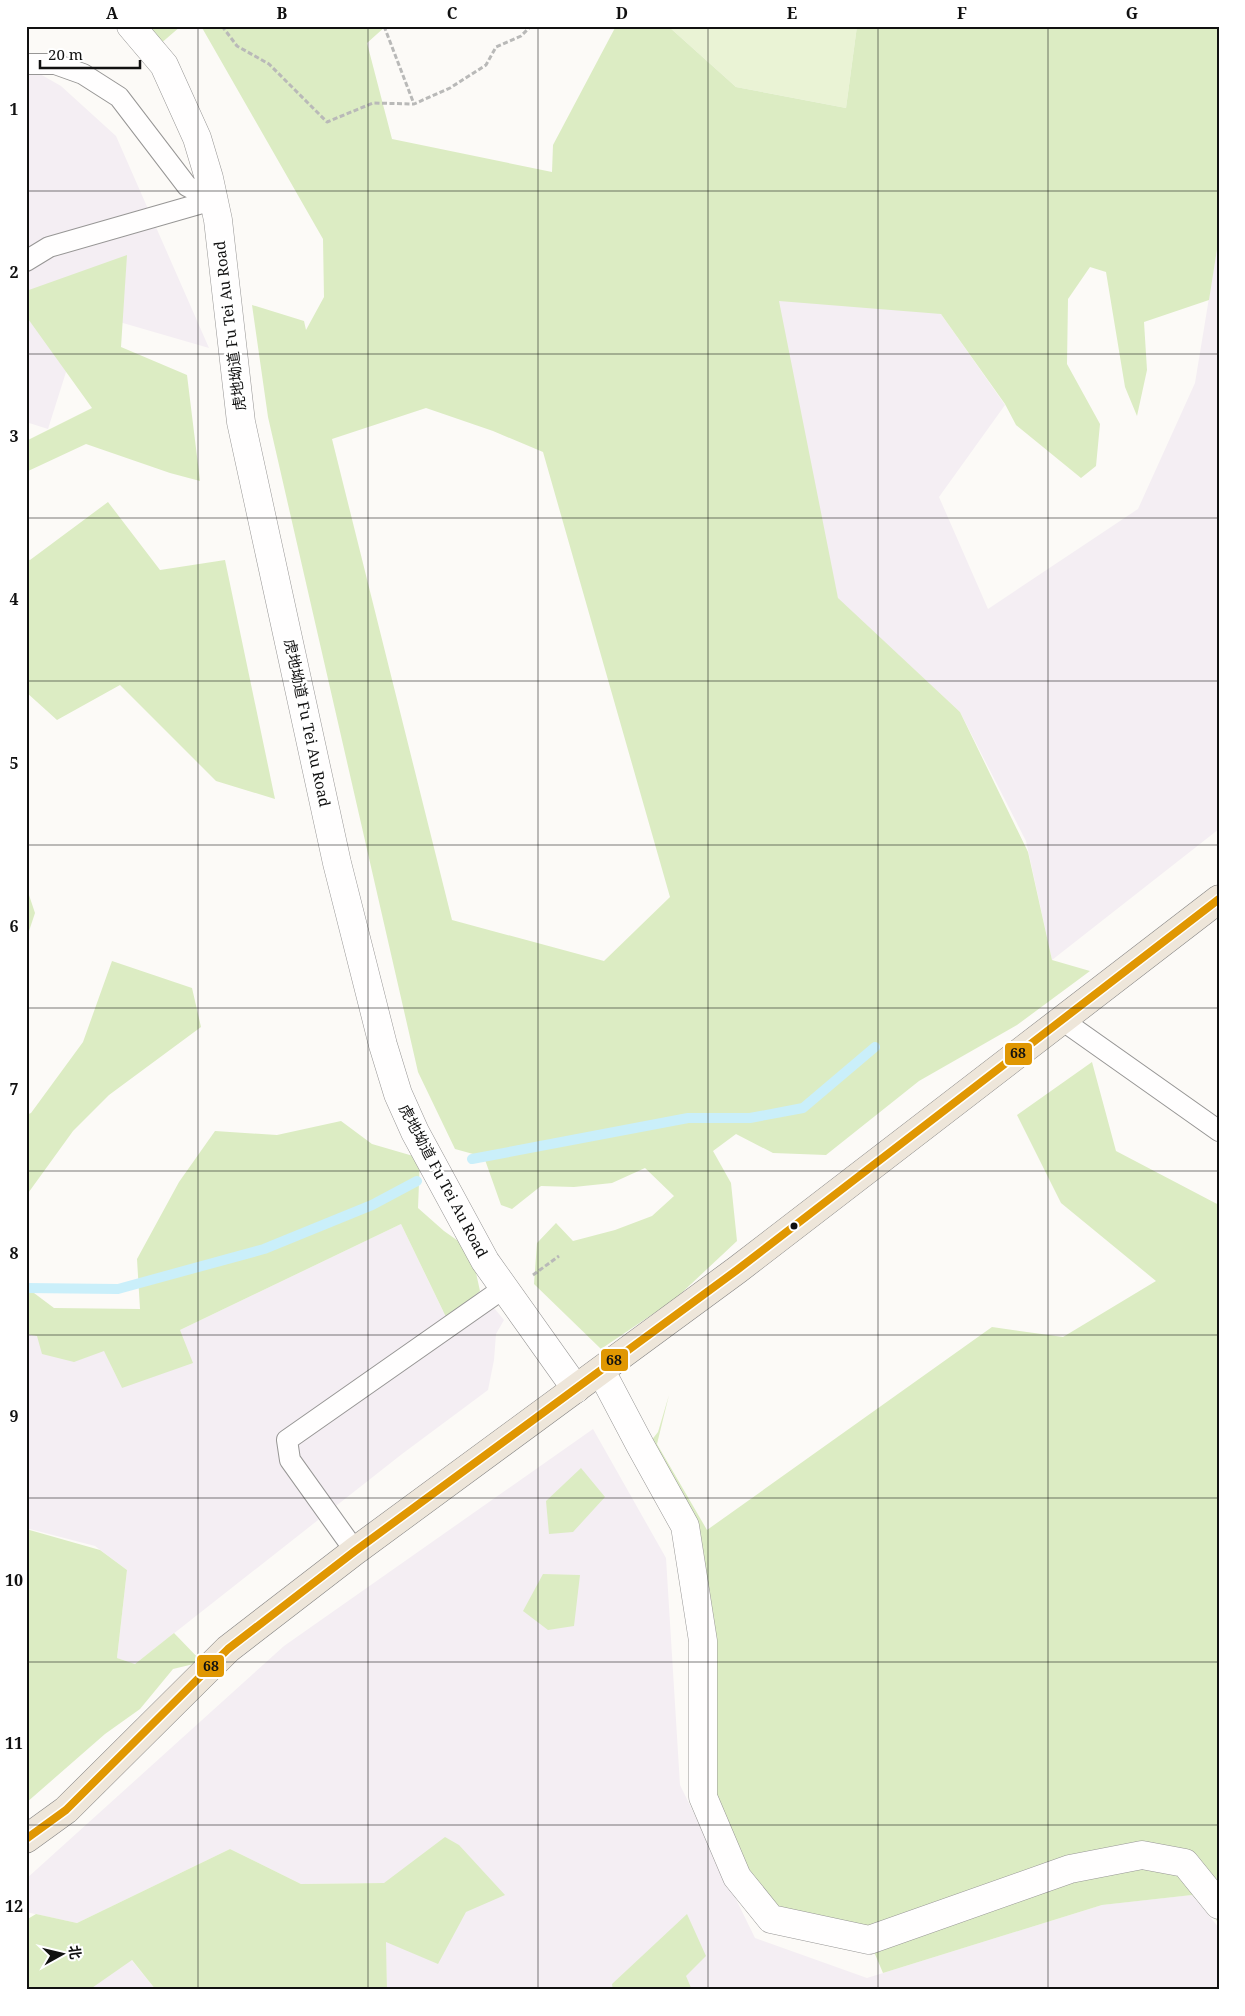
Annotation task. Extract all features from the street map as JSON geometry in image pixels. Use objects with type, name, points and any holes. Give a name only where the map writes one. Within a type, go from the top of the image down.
[{"type":"main road","points":[[26,1839],[66,1810],[228,1649],[355,1551],[737,1270],[1219,899]]},
{"type":"street","name":"虎地坳道 Fu Tei Au Road","points":[[131,26],[164,65],[198,138],[213,200],[223,262],[241,422],[337,863],[383,1045],[398,1094],[415,1132],[485,1260],[516,1283],[576,1389]]},
{"type":"street","points":[[602,1371],[685,1526],[703,1640],[703,1797],[737,1877],[771,1919],[869,1940],[1070,1869],[1142,1856],[1185,1864],[1219,1905]]},
{"type":"lane","points":[[26,64],[55,64],[83,74],[119,97],[188,186],[213,200]]},
{"type":"lane","points":[[26,262],[49,246],[213,200]]},
{"type":"lane","points":[[1062,1020],[1219,1131]]},
{"type":"lane","points":[[355,1551],[290,1460],[287,1440],[516,1283]]},
{"type":"path","points":[[222,26],[237,46],[269,64],[327,122],[373,103],[414,104],[450,88],[486,65],[496,47],[521,36],[532,26]]},
{"type":"path","points":[[384,26],[414,104]]},
{"type":"path","points":[[516,1283],[559,1256]]},
{"type":"shaded area","points":[[26,66],[61,86],[116,136],[209,348],[85,312],[48,429],[26,422]]},
{"type":"shaded area","points":[[766,212],[941,314],[1005,405],[939,497],[988,609],[1138,509],[1195,383],[1219,237],[1219,829],[1052,960],[1026,841],[960,712],[838,599],[791,389]]},
{"type":"shaded area","points":[[401,1224],[443,1311],[480,1291],[504,1320],[496,1334],[494,1360],[488,1390],[402,1454],[135,1664],[117,1658],[127,1570],[95,1546],[26,1528],[26,1334],[104,1350],[122,1388],[180,1330]]},
{"type":"shaded area","points":[[593,1429],[666,1558],[680,1785],[755,1938],[867,1978],[1102,1905],[1192,1895],[1219,1928],[1219,1990],[387,1990],[384,1883],[301,1884],[230,1849],[77,1923],[26,1912],[26,1879],[284,1646]]},
{"type":"shaded area","points":[[125,1952],[156,1990],[89,1990]]},
{"type":"green space","points":[[131,26],[181,26],[152,51]]},
{"type":"green space","points":[[201,26],[386,26],[367,43],[392,139],[552,172],[553,145],[616,26],[668,26],[736,87],[846,108],[857,26],[1219,26],[1219,237],[1209,300],[1144,322],[1147,370],[1137,416],[1125,387],[1106,272],[1090,267],[1068,299],[1067,364],[1100,424],[1096,466],[1081,478],[1016,425],[1005,404],[941,314],[779,301],[838,598],[960,712],[1028,852],[1052,960],[1090,971],[1017,1025],[919,1081],[826,1155],[773,1153],[736,1134],[713,1151],[731,1183],[737,1241],[675,1299],[601,1349],[534,1284],[537,1243],[556,1223],[573,1241],[615,1230],[652,1216],[674,1196],[645,1168],[612,1183],[574,1187],[541,1186],[512,1209],[501,1205],[484,1157],[455,1149],[418,1072],[268,417],[252,305],[304,321],[306,330],[324,297],[323,239]],"holes":[[[426,408],[493,431],[543,452],[670,897],[604,961],[452,920],[332,439]]]},
{"type":"green space","points":[[668,26],[857,26],[846,108],[736,87]]},
{"type":"green space","points":[[127,255],[121,347],[187,375],[200,481],[170,473],[86,444],[26,472],[26,441],[92,408],[26,316],[26,291]]},
{"type":"green space","points":[[108,502],[160,570],[225,560],[275,799],[216,781],[120,685],[57,720],[26,692],[26,559],[30,560]]},
{"type":"green space","points":[[26,886],[35,913],[26,940]]},
{"type":"green space","points":[[112,961],[192,988],[201,1027],[109,1095],[73,1131],[26,1196],[26,1115],[31,1113],[83,1042]]},
{"type":"green space","points":[[1092,1062],[1116,1151],[1219,1205],[1219,1923],[1192,1895],[1102,1905],[883,1973],[869,1940],[761,1907],[707,1807],[690,1523],[647,1446],[658,1432],[669,1395],[657,1444],[707,1530],[992,1327],[1063,1337],[1156,1281],[1061,1203],[1017,1115]]},
{"type":"green space","points":[[341,1121],[372,1144],[420,1158],[418,1208],[444,1231],[471,1250],[480,1291],[447,1319],[401,1224],[180,1330],[193,1363],[122,1388],[104,1351],[74,1362],[42,1354],[37,1336],[26,1334],[26,1287],[54,1308],[140,1309],[137,1259],[179,1182],[215,1131],[277,1135]]},
{"type":"green space","points":[[581,1468],[605,1497],[573,1532],[549,1534],[546,1501]]},
{"type":"green space","points":[[26,1529],[100,1550],[127,1570],[117,1658],[135,1664],[174,1633],[202,1662],[173,1669],[140,1709],[105,1734],[26,1803]]},
{"type":"green space","points":[[543,1574],[580,1575],[574,1626],[548,1630],[523,1611]]},
{"type":"green space","points":[[445,1837],[459,1845],[505,1895],[466,1912],[438,1964],[386,1942],[387,1990],[156,1990],[132,1960],[89,1990],[26,1990],[26,1920],[36,1914],[77,1923],[230,1849],[301,1884],[384,1883]]},
{"type":"green space","points":[[687,1914],[706,1956],[686,1976],[692,1990],[613,1990],[612,1984]]},
{"type":"waterway","points":[[472,1159],[688,1118],[750,1118],[803,1108],[875,1047]]},
{"type":"waterway","points":[[26,1288],[118,1289],[264,1249],[372,1205],[417,1181]]},
{"type":"transit line","name":"68","points":[[26,1839],[66,1810],[228,1649],[355,1551],[737,1270],[1219,899]]}]
